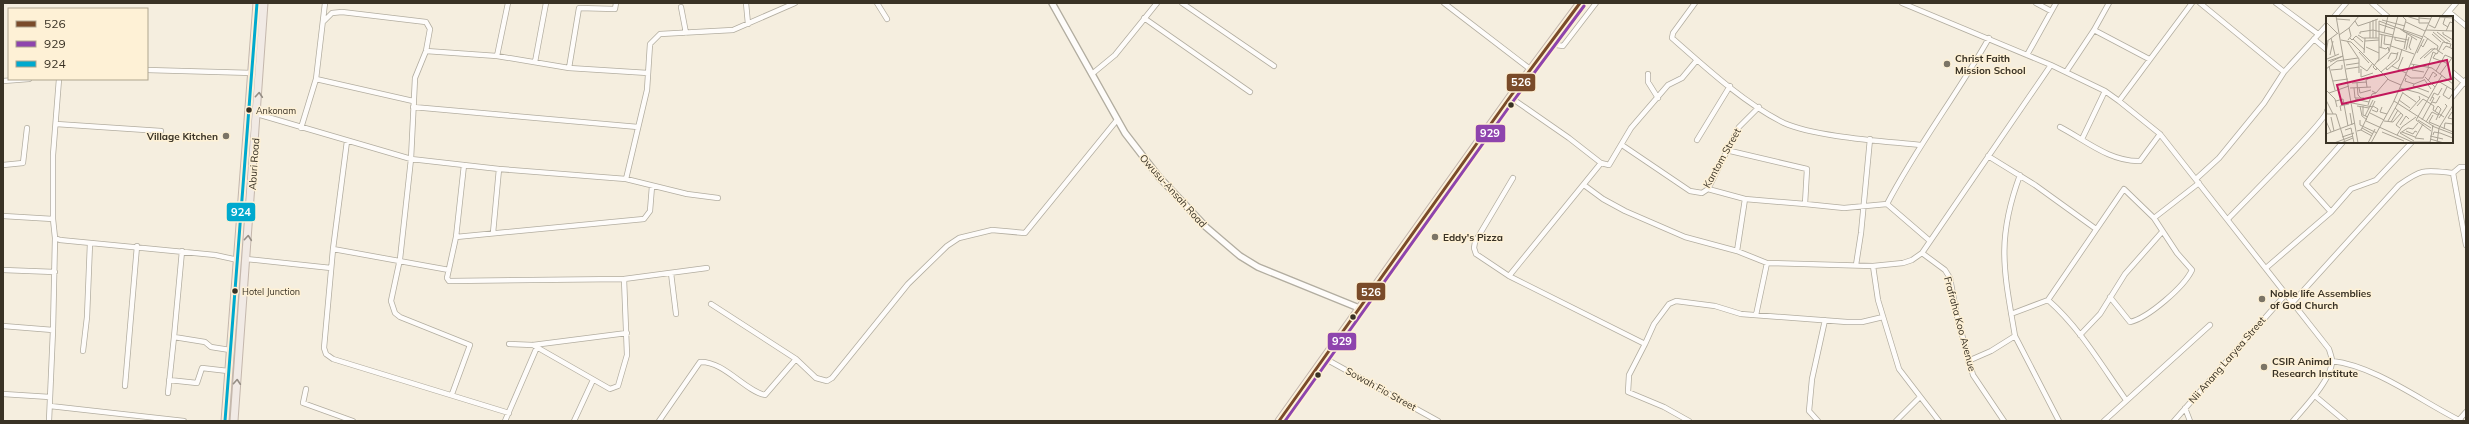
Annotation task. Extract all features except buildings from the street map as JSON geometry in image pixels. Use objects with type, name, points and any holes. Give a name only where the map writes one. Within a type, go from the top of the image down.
[{"type":"highway","name":"Aburi Road","points":[[225,421],[257,3]]},
{"type":"highway","name":"Aburi Road","points":[[234,421],[264,3]]},
{"type":"main road","points":[[1279,421],[1530,69],[1580,3]]},
{"type":"street","points":[[301,128],[316,79],[325,3]]},
{"type":"street","points":[[497,56],[508,3]]},
{"type":"street","points":[[535,62],[546,3]]},
{"type":"street","points":[[569,68],[579,8],[615,9],[616,3]]},
{"type":"street","points":[[746,3],[748,24]]},
{"type":"street","points":[[626,179],[638,127],[648,73],[650,44],[652,39],[660,34],[733,30],[796,3]]},
{"type":"street","points":[[877,3],[887,19]]},
{"type":"street","name":"Owusu-Ansah Road","points":[[1052,3],[1117,120],[1140,154],[1169,188],[1206,227],[1229,247],[1258,267],[1276,276],[1336,296],[1359,308]]},
{"type":"street","points":[[1092,74],[1115,55],[1157,3]]},
{"type":"street","points":[[1182,3],[1274,66]]},
{"type":"street","points":[[1444,3],[1530,69]]},
{"type":"street","points":[[1550,44],[1563,46],[1596,3]]},
{"type":"street","points":[[1695,3],[1672,37],[1697,60],[1759,107],[1787,124],[1819,132],[1920,145]]},
{"type":"street","points":[[1902,3],[1989,38],[2105,90],[2160,134],[2329,349],[2332,361],[2315,396],[2293,421]]},
{"type":"street","points":[[2036,3],[2051,11]]},
{"type":"street","points":[[2027,55],[2056,3]]},
{"type":"street","points":[[2066,72],[2094,30],[2108,3]]},
{"type":"street","points":[[2119,101],[2192,3]]},
{"type":"street","points":[[2200,3],[2284,72]]},
{"type":"street","points":[[2276,3],[2318,34]]},
{"type":"street","points":[[2335,16],[2346,3]]},
{"type":"street","points":[[2372,3],[2387,16]]},
{"type":"street","points":[[2445,16],[2456,3]]},
{"type":"street","points":[[682,7],[686,33]]},
{"type":"street","points":[[322,22],[332,13],[342,12],[426,22],[430,29],[426,51],[418,67],[413,101],[411,159],[400,260],[391,301],[395,313],[470,344],[452,394]]},
{"type":"street","points":[[2449,12],[2466,26]]},
{"type":"street","points":[[1144,18],[1250,92]]},
{"type":"street","points":[[2154,218],[2198,181],[2219,158],[2264,103],[2284,72],[2326,26]]},
{"type":"street","points":[[2094,30],[2149,59]]},
{"type":"street","points":[[1887,204],[1920,145],[1963,85],[1989,38]]},
{"type":"street","points":[[2314,39],[2326,49]]},
{"type":"street","points":[[426,51],[497,56],[569,68],[648,73]]},
{"type":"street","points":[[1510,97],[1569,138],[1600,163],[1609,165],[1631,128],[1668,85],[1682,78],[1697,60]]},
{"type":"street","points":[[1584,185],[1603,199],[1632,214],[1685,236],[1737,251],[1767,263],[1873,266],[1902,263],[1912,260],[1922,253],[2051,65]]},
{"type":"street","points":[[148,70],[260,73]]},
{"type":"street","points":[[2453,73],[2465,82],[2453,96]]},
{"type":"street","points":[[1648,74],[1648,82],[1658,98]]},
{"type":"street","points":[[316,79],[413,101]]},
{"type":"street","points":[[3,81],[16,80]]},
{"type":"street","points":[[49,421],[55,272],[53,155],[60,80]]},
{"type":"street","points":[[1697,140],[1730,86]]},
{"type":"street","points":[[2082,139],[2105,90]]},
{"type":"street","points":[[413,107],[638,127]]},
{"type":"street","name":"Kantom Street","points":[[1622,145],[1690,191],[1702,193],[1708,190],[1726,150],[1740,125],[1759,107]]},
{"type":"street","points":[[257,114],[411,159],[464,166],[626,179],[687,194],[718,198]]},
{"type":"street","points":[[2228,219],[2326,116]]},
{"type":"street","points":[[711,304],[796,359],[816,378],[827,381],[832,378],[908,284],[947,246],[959,238],[986,231],[1025,233],[1117,120]]},
{"type":"street","points":[[56,124],[161,131]]},
{"type":"street","points":[[2060,127],[2108,154],[2123,160],[2140,161],[2160,134]]},
{"type":"street","points":[[3,165],[23,163],[26,128]]},
{"type":"street","points":[[1856,265],[1864,208],[1870,139]]},
{"type":"street","points":[[347,141],[331,268],[324,348],[326,354],[333,359],[452,394],[509,413]]},
{"type":"street","points":[[2330,212],[2306,184],[2342,143]]},
{"type":"street","points":[[2266,268],[2330,212],[2351,188],[2376,180],[2411,143]]},
{"type":"street","points":[[1726,150],[1808,169],[1805,204]]},
{"type":"street","points":[[1988,156],[2020,175],[2096,228]]},
{"type":"street","points":[[1509,276],[1584,185],[1600,163]]},
{"type":"street","points":[[464,166],[456,237],[447,278],[452,283],[624,279],[707,268]]},
{"type":"street","points":[[2293,302],[2398,185],[2417,172],[2426,170],[2453,173],[2460,167],[2466,168]]},
{"type":"street","points":[[493,233],[499,169]]},
{"type":"street","points":[[2453,173],[2466,245]]},
{"type":"street","points":[[2020,175],[2010,204],[2004,234],[2004,275],[2015,336],[2059,421]]},
{"type":"street","points":[[1513,178],[1494,208],[1474,248],[1476,254],[1509,276],[1645,344]]},
{"type":"street","points":[[456,237],[644,219],[650,211],[652,186]]},
{"type":"street","points":[[2011,314],[2048,300],[2124,189],[2154,218],[2177,254],[2192,268],[2192,273],[2152,312],[2137,320],[2130,322],[2110,297]]},
{"type":"street","points":[[1708,190],[1745,199],[1805,204],[1864,208],[1887,204]]},
{"type":"street","points":[[1737,251],[1745,199]]},
{"type":"street","points":[[1887,204],[1930,241]]},
{"type":"street","points":[[3,216],[54,219]]},
{"type":"street","points":[[2080,335],[2100,314],[2125,274],[2162,232]]},
{"type":"street","points":[[55,238],[90,243],[182,251],[238,260]]},
{"type":"street","points":[[83,351],[87,317],[90,243]]},
{"type":"street","points":[[125,386],[136,246]]},
{"type":"street","points":[[333,249],[449,270]]},
{"type":"street","points":[[168,393],[182,251]]},
{"type":"street","name":"Frafraha Koo Avenue","points":[[1922,253],[1945,270],[1950,278],[1968,362],[1985,395],[2004,421]]},
{"type":"street","points":[[246,259],[331,268]]},
{"type":"street","points":[[1756,314],[1767,263]]},
{"type":"street","points":[[1873,266],[1883,317],[1899,369],[1939,421]]},
{"type":"street","points":[[3,270],[55,272]]},
{"type":"street","points":[[670,273],[676,314]]},
{"type":"street","points":[[535,346],[610,389],[618,386],[627,355],[624,279]]},
{"type":"street","name":"Nii Anang Laryea Street","points":[[2174,421],[2286,294]]},
{"type":"street","points":[[1689,421],[1664,407],[1628,392],[1629,375],[1654,324],[1669,304],[1676,300],[1715,306],[1741,314],[1862,322],[1883,317]]},
{"type":"street","points":[[2048,300],[2063,313],[2126,400]]},
{"type":"street","points":[[1818,421],[1809,411],[1809,393],[1825,320]]},
{"type":"street","points":[[2104,421],[2210,325]]},
{"type":"street","points":[[3,326],[53,330]]},
{"type":"street","points":[[509,344],[535,346],[627,333]]},
{"type":"street","points":[[1968,362],[1991,351],[2015,336]]},
{"type":"street","points":[[174,337],[205,342],[211,347],[230,350]]},
{"type":"street","points":[[505,421],[535,346]]},
{"type":"street","name":"Sowah Fio Street","points":[[1324,358],[1428,419],[1438,421]]},
{"type":"street","points":[[658,421],[700,362],[708,363],[735,376],[765,395],[796,359]]},
{"type":"street","points":[[2332,361],[2345,362],[2376,376],[2459,421],[2466,412]]},
{"type":"street","points":[[169,380],[197,383],[201,369],[204,368],[228,371]]},
{"type":"street","points":[[574,421],[593,380]]},
{"type":"street","points":[[306,389],[303,403],[354,421]]},
{"type":"street","points":[[3,394],[50,397]]},
{"type":"street","points":[[2315,396],[2345,421]]},
{"type":"street","points":[[1896,421],[1920,397]]},
{"type":"street","points":[[50,406],[184,421]]},
{"type":"street","points":[[2185,408],[2190,421]]},
{"type":"transit line","name":"924","points":[[225,421],[257,3]]},
{"type":"transit line","name":"526","points":[[1279,421],[1510,97],[1580,3]]},
{"type":"transit line","name":"929","points":[[1285,421],[1514,100],[1584,6]]},
{"type":"place","name":"Christ Faith Mission School","points":[[1947,64]]},
{"type":"place","name":"Ankonam","points":[[249,110]]},
{"type":"place","name":"Village Kitchen","points":[[226,136]]},
{"type":"place","name":"Eddy's Pizza","points":[[1435,237]]},
{"type":"place","name":"Hotel Junction","points":[[235,291]]},
{"type":"place","name":"Noble life Assemblies of God Church","points":[[2262,299]]},
{"type":"place","name":"CSIR Animal Research Institute","points":[[2264,367]]}]
